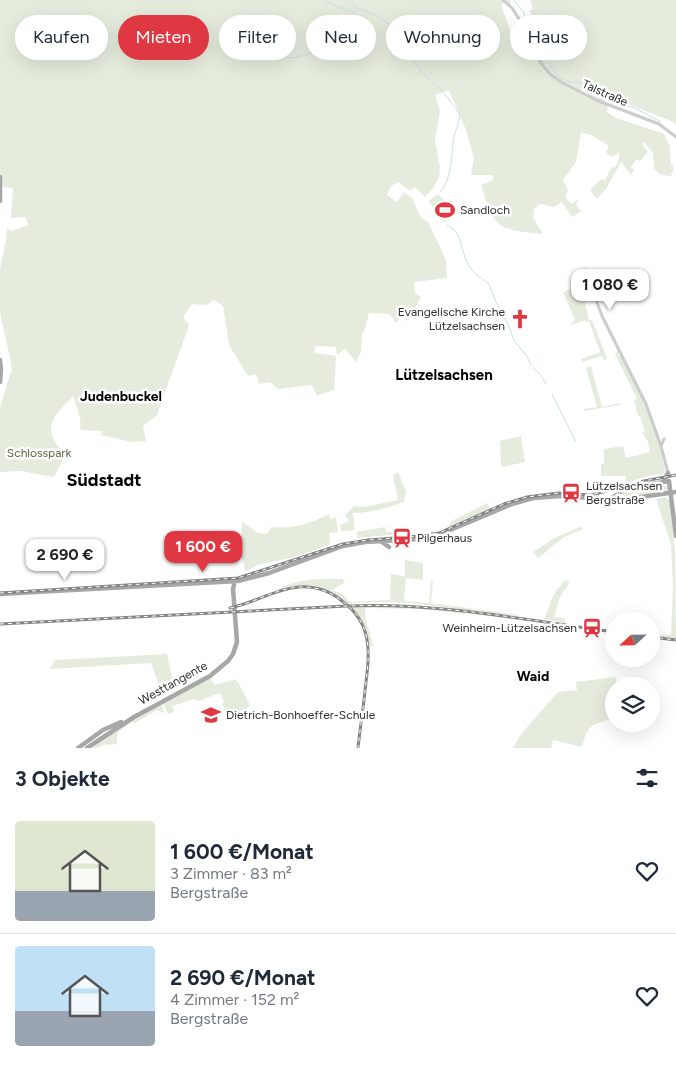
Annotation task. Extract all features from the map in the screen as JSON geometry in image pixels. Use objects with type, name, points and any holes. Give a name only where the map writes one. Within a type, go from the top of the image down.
[{"type":"main road","points":[[0,179],[0,201]]},
{"type":"main road","points":[[0,360],[0,382]]},
{"type":"main road","points":[[608,500],[622,490],[668,480],[676,534]]},
{"type":"main road","points":[[622,490],[621,495],[627,499]]},
{"type":"main road","points":[[0,594],[222,582],[229,582],[235,585],[342,546],[436,536],[514,503],[533,498],[561,496],[608,500],[676,494]]},
{"type":"main road","points":[[380,541],[389,547]]},
{"type":"main road","name":"Westtangente","points":[[87,748],[134,716],[222,668],[231,658],[236,648],[235,585]]},
{"type":"main road","points":[[78,748],[104,730],[134,716]]},
{"type":"main road","points":[[91,748],[121,725]]},
{"type":"street","name":"Talstraße","points":[[503,0],[512,8],[521,22],[544,69],[561,82],[611,106],[659,124],[676,137]]},
{"type":"street","points":[[586,270],[602,316],[616,346],[620,351],[624,351],[623,355],[646,404],[661,446],[668,480]]},
{"type":"street","points":[[661,446],[664,439]]},
{"type":"green space","name":"Schlosspark","points":[[0,0],[510,0],[511,4],[502,3],[502,8],[510,29],[510,60],[587,60],[587,15],[531,15],[530,11],[533,8],[530,0],[676,0],[676,125],[673,122],[606,95],[586,84],[582,93],[608,106],[607,112],[616,118],[664,134],[670,146],[671,165],[673,165],[672,176],[661,175],[654,169],[653,153],[644,142],[642,144],[648,152],[640,161],[637,159],[631,167],[634,170],[631,175],[621,162],[606,189],[597,199],[590,190],[601,179],[605,180],[612,167],[615,168],[619,159],[619,153],[611,157],[606,152],[609,146],[593,136],[581,132],[576,162],[563,180],[568,191],[565,197],[571,204],[577,200],[576,204],[580,210],[583,210],[572,217],[562,202],[554,207],[540,204],[534,209],[533,218],[543,234],[507,228],[494,218],[481,185],[493,180],[493,175],[471,175],[474,158],[466,130],[449,90],[435,95],[440,111],[435,140],[440,167],[439,177],[434,187],[425,197],[415,187],[410,191],[398,182],[391,187],[387,195],[397,202],[404,192],[413,199],[421,218],[428,222],[446,260],[447,278],[414,282],[415,293],[421,297],[408,321],[401,317],[396,323],[390,314],[369,313],[364,332],[362,333],[361,352],[356,362],[345,349],[337,355],[336,347],[316,346],[314,353],[336,356],[334,390],[317,396],[312,385],[278,389],[270,382],[259,384],[256,374],[248,376],[229,345],[223,306],[214,300],[206,305],[192,304],[183,317],[189,325],[157,415],[143,426],[146,441],[132,442],[101,435],[102,431],[81,430],[80,415],[74,396],[60,410],[52,423],[53,438],[66,454],[54,477],[20,471],[0,472],[0,408],[12,372],[0,311],[0,271],[7,229],[13,231],[28,225],[26,217],[11,218],[13,188],[3,187],[0,173]]},
{"type":"green space","name":"Sandloch","points":[[438,194],[457,213],[446,221],[428,201]]},
{"type":"green space","points":[[587,282],[589,288],[582,291],[589,320],[592,320],[607,358],[604,360],[602,356],[582,362],[581,359],[600,352],[589,321],[586,322],[585,320],[568,326],[575,320],[563,292]]},
{"type":"green space","points":[[618,350],[618,355],[622,357],[655,429],[665,474],[652,475],[626,483],[626,476],[601,476],[601,464],[604,464],[604,449],[623,446],[626,458],[650,452],[648,442],[642,432],[645,431],[640,416],[638,416],[634,400],[637,399],[615,354]]},
{"type":"green space","points":[[591,366],[602,407],[620,403],[620,405],[584,411],[584,409],[597,407],[586,368]]},
{"type":"green space","points":[[521,436],[525,462],[503,467],[501,464],[500,441]]},
{"type":"green space","points":[[398,472],[406,492],[404,502],[379,510],[353,513],[355,530],[341,531],[340,525],[349,521],[345,515],[354,506],[364,507],[398,500],[393,475]]},
{"type":"green space","points":[[659,485],[668,486],[668,492],[628,497],[624,497],[622,493],[622,491]]},
{"type":"green space","points":[[665,497],[670,501],[675,552],[676,639],[660,636],[671,635],[673,586],[671,544],[656,499]]},
{"type":"green space","points":[[487,503],[490,509],[450,527],[450,522]]},
{"type":"green space","points":[[329,514],[330,519],[336,517],[338,532],[329,533],[330,545],[291,558],[257,565],[247,571],[245,570],[241,553],[242,522],[258,533],[267,534],[271,527],[301,525]]},
{"type":"green space","points":[[582,526],[583,529],[564,537],[538,558],[533,552],[553,539]]},
{"type":"green space","points":[[385,527],[386,532],[411,531],[411,533],[358,538],[356,532]]},
{"type":"green space","points":[[405,560],[423,563],[423,580],[406,578],[404,601],[429,603],[431,581],[433,581],[431,603],[519,615],[410,603],[347,603],[324,589],[309,586],[276,590],[300,581],[343,579],[344,583],[332,590],[343,594],[350,602],[390,600],[391,574],[405,576]]},
{"type":"green space","points":[[565,580],[570,582],[560,597],[554,617],[564,618],[566,623],[544,619],[554,594]]},
{"type":"green space","points":[[390,605],[465,612],[465,614],[426,609],[365,608],[366,620],[373,645],[380,645],[370,646],[366,628],[352,607]]},
{"type":"green space","points":[[167,654],[174,686],[160,692],[151,663],[50,669],[55,660]]},
{"type":"green space","points":[[210,677],[214,685],[237,679],[236,682],[238,682],[250,705],[241,715],[236,718],[233,714],[228,716],[222,704],[224,702],[222,696],[219,693],[199,701],[194,699],[172,706],[174,712],[168,714],[162,701]]},
{"type":"green space","points":[[605,678],[605,721],[589,729],[582,747],[553,740],[551,748],[513,748],[521,734],[558,692],[577,690],[576,682]]},
{"type":"green space","points":[[161,702],[164,713],[157,710],[135,723],[132,722],[118,732],[117,744],[92,748],[115,730]]},
{"type":"waterway","points":[[323,0],[348,11]]},
{"type":"waterway","points":[[353,0],[355,7],[380,17],[398,32],[410,55],[422,72],[444,93],[460,114],[453,141],[450,172],[440,192]]},
{"type":"waterway","points":[[514,0],[524,15]]},
{"type":"waterway","points":[[351,12],[355,13]]},
{"type":"waterway","points":[[296,57],[306,54]]},
{"type":"waterway","points":[[542,60],[550,64],[555,72],[564,80],[578,82],[590,95],[605,101]]},
{"type":"waterway","points":[[613,103],[633,107],[661,122]]},
{"type":"waterway","points":[[438,216],[445,222]]},
{"type":"waterway","points":[[447,225],[456,232],[470,268],[481,278]]},
{"type":"waterway","points":[[483,279],[489,284],[514,341]]},
{"type":"waterway","points":[[515,342],[527,356],[531,366]]},
{"type":"waterway","points":[[533,368],[540,374],[546,384]]},
{"type":"waterway","points":[[552,394],[576,442]]},
{"type":"railway","points":[[0,593],[238,578],[343,544],[439,533],[504,504],[527,497],[558,493],[591,495],[676,475]]},
{"type":"railway","points":[[230,608],[281,590],[305,587],[327,592],[337,597],[353,610],[365,631],[368,653],[367,678],[358,748]]},
{"type":"railway","points":[[0,624],[380,605],[447,609],[605,631]]},
{"type":"railway","points":[[660,638],[676,640]]},
{"type":"place","name":"Sandloch","points":[[445,210]]},
{"type":"place","name":"Evangelische Kirche Lützelsachsen","points":[[520,319]]},
{"type":"place","name":"Lützelsachsen Bergstraße","points":[[571,493]]},
{"type":"place","name":"Pilgerhaus","points":[[402,538]]},
{"type":"place","name":"Weinheim-Lützelsachsen","points":[[592,628]]},
{"type":"place","name":"Dietrich-Bonhoeffer-Schule","points":[[211,715]]},
{"type":"district","name":"Lützelsachsen","points":[[444,375]]},
{"type":"district","name":"Judenbuckel","points":[[121,396]]},
{"type":"district","name":"Südstadt","points":[[104,480]]},
{"type":"district","name":"Waid","points":[[533,676]]}]
